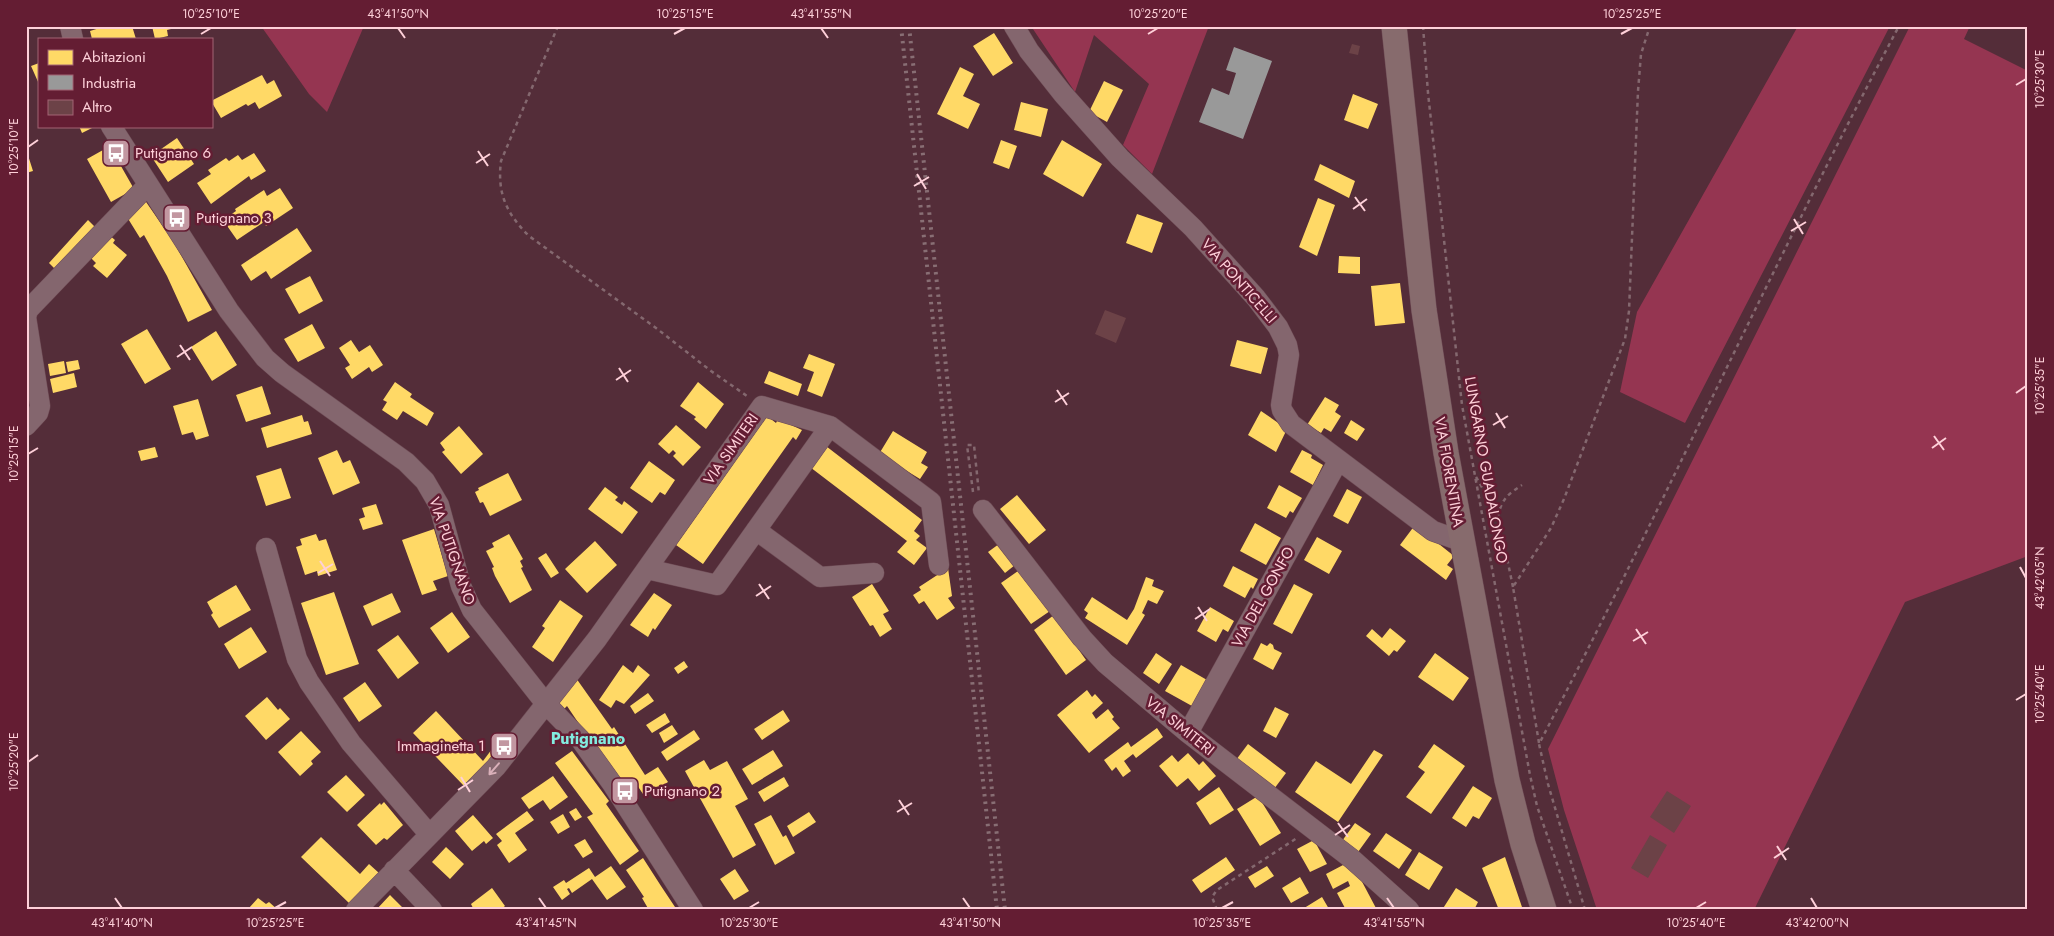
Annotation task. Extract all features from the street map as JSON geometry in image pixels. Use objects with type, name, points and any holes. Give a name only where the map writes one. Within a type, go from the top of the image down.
[{"type":"main road","name":"VIA FIORENTINA","points":[[1394,26],[1424,310],[1435,392],[1512,804],[1544,910]]},
{"type":"street","name":"VIA PONTICELLI","points":[[1014,26],[1029,50],[1063,94],[1120,158],[1193,228],[1268,312],[1283,335],[1289,355],[1281,399],[1282,410],[1286,418],[1298,430],[1338,461],[1433,531],[1462,541]]},
{"type":"street","name":"VIA PUTIGNANO","points":[[112,128],[229,311],[265,358],[282,373],[406,462],[425,481],[439,505],[445,520],[466,599],[480,622],[546,704],[580,739],[613,785],[693,910]]},
{"type":"street","points":[[26,426],[38,413],[40,406],[26,317],[28,310],[148,185]]},
{"type":"street","name":"VIA SIMITERI","points":[[356,910],[496,767],[597,639],[762,406],[830,426],[931,502],[939,566]]},
{"type":"street","points":[[647,569],[717,585],[830,426]]},
{"type":"street","name":"VIA DEL GONFO","points":[[1188,733],[1338,461]]},
{"type":"street","name":"VIA SIMITERI","points":[[983,510],[1082,638],[1105,663],[1188,733],[1352,859],[1409,910]]},
{"type":"street","points":[[756,530],[820,577],[874,573]]},
{"type":"street","points":[[266,548],[297,659],[309,682],[351,744],[429,834]]},
{"type":"street","points":[[394,870],[432,910]]},
{"type":"path","points":[[558,26],[501,161],[499,178],[506,205],[512,218],[529,236],[656,328],[711,371],[762,406]]},
{"type":"path","name":"LUNGARNO GUADALONGO","points":[[1423,26],[1428,94],[1452,323],[1471,463],[1475,475],[1537,806],[1572,910]]},
{"type":"path","points":[[1513,587],[1554,521],[1625,339],[1629,311],[1638,91],[1641,54],[1650,26]]},
{"type":"path","points":[[1539,744],[1631,566],[1849,119],[1898,26]]},
{"type":"path","points":[[973,492],[968,445],[974,444],[981,508],[983,510]]},
{"type":"path","points":[[1475,475],[1498,515],[1513,587],[1539,744],[1551,794],[1585,910]]},
{"type":"path","points":[[1498,515],[1507,495],[1522,485]]},
{"type":"path","points":[[1217,910],[1212,898],[1217,890],[1313,828]]},
{"type":"shaded area","points":[[261,26],[364,26],[327,112],[309,94]]},
{"type":"shaded area","points":[[1031,26],[1209,26],[1152,174],[1123,145],[1149,84],[1094,35],[1075,92]]},
{"type":"shaded area","points":[[1798,26],[1890,26],[1685,423],[1620,392],[1637,312]]},
{"type":"shaded area","points":[[1910,26],[1970,26],[1964,39],[2028,71],[2028,556],[1905,602],[1754,910],[1597,910],[1564,810],[1548,749]]},
{"type":"building: Abitazioni","points":[[106,26],[132,26],[136,38],[92,38],[90,31]]},
{"type":"building: Abitazioni","points":[[152,26],[179,26],[167,30],[168,36],[155,38]]},
{"type":"building: Abitazioni","points":[[994,33],[1013,63],[993,76],[973,46]]},
{"type":"building: Abitazioni","points":[[38,63],[38,82],[31,66]]},
{"type":"building: Abitazioni","points":[[960,67],[974,74],[963,96],[980,104],[968,129],[937,114]]},
{"type":"building: Abitazioni","points":[[262,75],[267,84],[274,80],[282,96],[259,109],[255,102],[248,106],[246,104],[221,118],[212,100]]},
{"type":"building: Abitazioni","points":[[1104,81],[1123,90],[1107,122],[1089,112]]},
{"type":"building: Abitazioni","points":[[1353,94],[1378,104],[1368,129],[1344,120]]},
{"type":"building: Abitazioni","points":[[1021,102],[1048,109],[1041,137],[1014,130]]},
{"type":"building: Abitazioni","points":[[80,128],[92,128],[82,133]]},
{"type":"building: Abitazioni","points":[[177,138],[194,164],[168,182],[151,156]]},
{"type":"building: Abitazioni","points":[[1001,140],[1017,146],[1009,169],[993,163]]},
{"type":"building: Abitazioni","points":[[1062,140],[1102,164],[1083,197],[1043,174]]},
{"type":"building: Abitazioni","points":[[26,149],[33,171],[26,173]]},
{"type":"building: Abitazioni","points":[[103,150],[106,156],[113,152],[134,189],[111,202],[87,159]]},
{"type":"building: Abitazioni","points":[[254,153],[266,171],[251,180],[249,176],[211,204],[197,183],[211,174],[208,170],[226,158],[229,161],[238,155],[242,160]]},
{"type":"building: Abitazioni","points":[[1320,164],[1355,181],[1349,198],[1314,180]]},
{"type":"building: Abitazioni","points":[[280,188],[293,208],[266,226],[264,222],[237,240],[223,220],[236,211],[235,209],[264,190],[267,196]]},
{"type":"building: Abitazioni","points":[[1318,198],[1335,205],[1317,256],[1299,247]]},
{"type":"building: Abitazioni","points":[[144,199],[173,241],[212,310],[188,322],[167,276],[144,235],[140,238],[127,217]]},
{"type":"building: Abitazioni","points":[[1137,214],[1163,223],[1152,253],[1126,243]]},
{"type":"building: Abitazioni","points":[[88,220],[96,228],[57,271],[49,263]]},
{"type":"building: Abitazioni","points":[[297,228],[312,251],[271,279],[266,271],[251,281],[241,265]]},
{"type":"building: Abitazioni","points":[[108,234],[115,240],[113,243],[127,255],[107,278],[93,266],[96,263],[89,256]]},
{"type":"building: Abitazioni","points":[[1339,256],[1360,257],[1360,274],[1338,273]]},
{"type":"building: Abitazioni","points":[[310,276],[323,301],[299,314],[285,289]]},
{"type":"building: Abitazioni","points":[[1400,283],[1405,323],[1375,326],[1371,286]]},
{"type":"building: Abitazioni","points":[[312,324],[325,348],[298,362],[284,339]]},
{"type":"building: Abitazioni","points":[[147,329],[171,369],[145,384],[121,344]]},
{"type":"building: Abitazioni","points":[[216,331],[237,365],[212,381],[191,347]]},
{"type":"building: Abitazioni","points":[[351,340],[359,352],[370,345],[383,365],[372,372],[369,367],[352,379],[345,368],[350,365],[339,348]]},
{"type":"building: Abitazioni","points":[[1237,340],[1268,348],[1261,374],[1230,366]]},
{"type":"building: Abitazioni","points":[[809,354],[835,364],[822,397],[807,391],[814,372],[803,368]]},
{"type":"building: Abitazioni","points":[[78,360],[80,369],[68,372],[66,362]]},
{"type":"building: Abitazioni","points":[[64,361],[66,373],[50,376],[48,364]]},
{"type":"building: Abitazioni","points":[[769,371],[802,384],[798,396],[764,383]]},
{"type":"building: Abitazioni","points":[[74,373],[77,387],[53,393],[50,379]]},
{"type":"building: Abitazioni","points":[[395,382],[412,394],[410,397],[434,413],[427,426],[403,411],[397,420],[382,410],[387,402],[383,400]]},
{"type":"building: Abitazioni","points":[[698,382],[724,404],[706,429],[694,419],[696,417],[680,406]]},
{"type":"building: Abitazioni","points":[[262,386],[271,414],[246,422],[236,395]]},
{"type":"building: Abitazioni","points":[[1325,397],[1339,405],[1335,412],[1341,416],[1331,432],[1324,428],[1321,433],[1307,425]]},
{"type":"building: Abitazioni","points":[[198,399],[209,436],[196,440],[193,432],[182,435],[173,406]]},
{"type":"building: Abitazioni","points":[[1261,411],[1287,429],[1276,452],[1248,435]]},
{"type":"building: Abitazioni","points":[[302,415],[304,422],[308,421],[312,434],[267,448],[261,428]]},
{"type":"building: Abitazioni","points":[[767,416],[776,423],[778,419],[802,430],[796,440],[793,437],[703,564],[676,545]]},
{"type":"building: Abitazioni","points":[[1351,420],[1365,429],[1357,441],[1344,433]]},
{"type":"building: Abitazioni","points":[[676,425],[701,447],[683,466],[673,456],[676,453],[673,450],[669,454],[658,444]]},
{"type":"building: Abitazioni","points":[[459,426],[483,454],[461,474],[442,452],[445,450],[440,443]]},
{"type":"building: Abitazioni","points":[[893,431],[927,452],[921,463],[928,467],[920,479],[879,454]]},
{"type":"building: Abitazioni","points":[[822,443],[922,520],[914,531],[920,536],[916,540],[927,548],[914,565],[897,552],[907,541],[806,464]]},
{"type":"building: Abitazioni","points":[[155,447],[158,457],[141,461],[138,451]]},
{"type":"building: Abitazioni","points":[[337,450],[343,463],[350,460],[360,483],[333,495],[318,458]]},
{"type":"building: Abitazioni","points":[[1302,450],[1312,455],[1311,458],[1323,465],[1313,485],[1290,472]]},
{"type":"building: Abitazioni","points":[[649,461],[675,480],[665,495],[660,492],[652,503],[630,488]]},
{"type":"building: Abitazioni","points":[[281,468],[291,498],[266,506],[256,476]]},
{"type":"building: Abitazioni","points":[[508,473],[522,500],[490,516],[483,502],[480,503],[475,492],[479,490],[478,488]]},
{"type":"building: Abitazioni","points":[[1279,485],[1302,498],[1293,513],[1290,511],[1286,518],[1267,508]]},
{"type":"building: Abitazioni","points":[[605,487],[618,497],[615,500],[622,505],[624,501],[638,512],[622,534],[588,509]]},
{"type":"building: Abitazioni","points":[[1347,489],[1362,497],[1348,524],[1333,516]]},
{"type":"building: Abitazioni","points":[[1017,495],[1046,530],[1029,544],[1000,509]]},
{"type":"building: Abitazioni","points":[[376,504],[383,524],[363,530],[359,519],[365,517],[362,508]]},
{"type":"building: Abitazioni","points":[[1255,523],[1281,538],[1266,565],[1240,551]]},
{"type":"building: Abitazioni","points":[[1415,525],[1454,556],[1447,565],[1453,569],[1446,580],[1400,545]]},
{"type":"building: Abitazioni","points":[[434,529],[448,576],[433,581],[437,590],[422,595],[402,540]]},
{"type":"building: Abitazioni","points":[[316,534],[319,541],[326,539],[337,570],[318,576],[317,571],[305,575],[296,547],[302,545],[300,539]]},
{"type":"building: Abitazioni","points":[[509,534],[523,559],[520,561],[523,567],[521,568],[532,590],[510,603],[495,576],[492,568],[494,567],[486,551],[494,547],[492,543]]},
{"type":"building: Abitazioni","points":[[1317,537],[1342,551],[1329,574],[1304,560]]},
{"type":"building: Abitazioni","points":[[595,541],[617,565],[587,593],[565,569]]},
{"type":"building: Abitazioni","points":[[999,544],[1015,565],[1005,573],[988,552]]},
{"type":"building: Abitazioni","points":[[546,553],[559,573],[551,578],[538,558]]},
{"type":"building: Abitazioni","points":[[1233,566],[1258,579],[1253,589],[1251,587],[1245,598],[1223,586]]},
{"type":"building: Abitazioni","points":[[948,568],[952,596],[948,598],[955,608],[937,620],[924,601],[919,604],[913,595],[921,590],[919,587]]},
{"type":"building: Abitazioni","points":[[1018,571],[1026,582],[1028,580],[1050,611],[1031,624],[1001,583]]},
{"type":"building: Abitazioni","points":[[1146,577],[1154,580],[1152,586],[1164,591],[1157,604],[1148,600],[1142,613],[1145,615],[1127,645],[1085,618],[1088,613],[1084,610],[1092,597],[1127,620],[1134,609]]},
{"type":"building: Abitazioni","points":[[872,584],[889,611],[883,614],[892,629],[880,637],[873,625],[870,626],[852,597]]},
{"type":"building: Abitazioni","points":[[1294,584],[1313,594],[1292,634],[1273,624]]},
{"type":"building: Abitazioni","points":[[236,585],[251,610],[219,628],[211,615],[213,613],[207,602]]},
{"type":"building: Abitazioni","points":[[334,592],[359,664],[326,675],[301,603]]},
{"type":"building: Abitazioni","points":[[392,593],[401,612],[372,626],[363,606]]},
{"type":"building: Abitazioni","points":[[654,593],[672,605],[648,637],[630,625]]},
{"type":"building: Abitazioni","points":[[560,600],[583,616],[553,662],[532,647],[545,628],[542,626]]},
{"type":"building: Abitazioni","points":[[1210,607],[1234,621],[1228,632],[1223,629],[1216,642],[1197,631]]},
{"type":"building: Abitazioni","points":[[452,612],[470,637],[448,653],[430,628]]},
{"type":"building: Abitazioni","points":[[1054,615],[1086,660],[1066,675],[1034,630]]},
{"type":"building: Abitazioni","points":[[251,627],[267,652],[239,669],[224,644]]},
{"type":"building: Abitazioni","points":[[1390,628],[1406,641],[1397,652],[1394,650],[1389,656],[1366,636],[1372,629],[1382,638]]},
{"type":"building: Abitazioni","points":[[398,635],[419,663],[398,679],[377,650]]},
{"type":"building: Abitazioni","points":[[1261,643],[1267,646],[1270,643],[1274,649],[1282,653],[1273,670],[1253,659]]},
{"type":"building: Abitazioni","points":[[1156,653],[1172,664],[1159,684],[1143,673]]},
{"type":"building: Abitazioni","points":[[1435,653],[1469,678],[1453,701],[1418,677]]},
{"type":"building: Abitazioni","points":[[684,661],[688,667],[678,674],[674,668]]},
{"type":"building: Abitazioni","points":[[623,665],[633,673],[638,665],[650,675],[624,704],[616,700],[611,708],[599,700]]},
{"type":"building: Abitazioni","points":[[1181,665],[1207,680],[1192,706],[1165,691]]},
{"type":"building: Abitazioni","points":[[576,678],[612,729],[614,727],[645,775],[658,767],[668,782],[645,797],[635,782],[623,789],[567,706],[563,710],[555,704]]},
{"type":"building: Abitazioni","points":[[365,682],[382,706],[359,722],[343,698]]},
{"type":"building: Abitazioni","points":[[1087,690],[1092,697],[1095,694],[1103,703],[1092,713],[1096,719],[1108,709],[1114,717],[1112,719],[1120,728],[1089,753],[1057,715]]},
{"type":"building: Abitazioni","points":[[648,693],[654,701],[635,714],[630,706]]},
{"type":"building: Abitazioni","points":[[267,697],[278,710],[280,708],[290,719],[266,740],[245,716]]},
{"type":"building: Abitazioni","points":[[1275,707],[1289,714],[1276,738],[1263,731]]},
{"type":"building: Abitazioni","points":[[783,710],[790,721],[762,740],[754,729]]},
{"type":"building: Abitazioni","points":[[436,711],[483,761],[498,741],[503,745],[487,765],[464,786],[413,733]]},
{"type":"building: Abitazioni","points":[[665,713],[670,722],[652,733],[646,725]]},
{"type":"building: Abitazioni","points":[[672,725],[678,734],[664,743],[659,733]]},
{"type":"building: Abitazioni","points":[[1157,728],[1163,737],[1136,758],[1133,754],[1124,761],[1131,771],[1123,777],[1116,767],[1112,771],[1104,760],[1128,742],[1131,747]]},
{"type":"building: Abitazioni","points":[[694,730],[700,739],[667,761],[661,752]]},
{"type":"building: Abitazioni","points":[[301,731],[321,752],[311,761],[313,764],[300,776],[278,752]]},
{"type":"building: Abitazioni","points":[[1248,744],[1286,773],[1274,789],[1236,760]]},
{"type":"building: Abitazioni","points":[[1434,744],[1465,766],[1431,814],[1406,797],[1425,772],[1418,767]]},
{"type":"building: Abitazioni","points":[[773,750],[783,766],[752,785],[742,769]]},
{"type":"building: Abitazioni","points":[[1374,750],[1383,755],[1338,822],[1295,792],[1316,761],[1351,784]]},
{"type":"building: Abitazioni","points":[[572,751],[609,801],[606,804],[639,851],[620,865],[587,817],[593,814],[555,763]]},
{"type":"building: Abitazioni","points":[[1188,753],[1199,765],[1203,761],[1216,776],[1199,791],[1188,778],[1177,787],[1159,766],[1172,755],[1178,762]]},
{"type":"building: Abitazioni","points":[[704,760],[710,770],[727,761],[748,799],[735,806],[756,845],[733,858],[685,771]]},
{"type":"building: Abitazioni","points":[[346,775],[365,795],[347,812],[327,792]]},
{"type":"building: Abitazioni","points":[[553,776],[568,797],[550,810],[543,800],[529,809],[521,798]]},
{"type":"building: Abitazioni","points":[[784,777],[789,786],[764,802],[758,792]]},
{"type":"building: Abitazioni","points":[[1473,786],[1492,798],[1479,819],[1473,816],[1466,827],[1452,818]]},
{"type":"building: Abitazioni","points":[[1219,787],[1234,810],[1210,825],[1196,803]]},
{"type":"building: Abitazioni","points":[[1258,796],[1281,833],[1260,846],[1237,809]]},
{"type":"building: Abitazioni","points":[[384,802],[403,825],[387,840],[384,838],[376,845],[357,825],[380,803],[381,805]]},
{"type":"building: Abitazioni","points":[[576,808],[582,817],[575,821],[569,812]]},
{"type":"building: Abitazioni","points":[[527,811],[534,820],[515,833],[527,850],[509,863],[497,845],[502,841],[496,834]]},
{"type":"building: Abitazioni","points":[[809,812],[816,822],[793,837],[787,826]]},
{"type":"building: Abitazioni","points":[[563,814],[570,827],[558,834],[550,822]]},
{"type":"building: Abitazioni","points":[[473,815],[493,838],[486,844],[484,841],[472,851],[455,831]]},
{"type":"building: Abitazioni","points":[[771,815],[783,837],[786,835],[795,853],[775,865],[754,824]]},
{"type":"building: Abitazioni","points":[[1355,823],[1371,834],[1358,852],[1342,841]]},
{"type":"building: Abitazioni","points":[[1386,833],[1412,850],[1399,869],[1373,851]]},
{"type":"building: Abitazioni","points":[[321,837],[360,874],[369,864],[379,873],[349,903],[301,857]]},
{"type":"building: Abitazioni","points":[[585,839],[593,852],[583,858],[574,845]]},
{"type":"building: Abitazioni","points":[[1314,840],[1327,864],[1310,872],[1297,849]]},
{"type":"building: Abitazioni","points":[[446,847],[464,864],[450,879],[432,862]]},
{"type":"building: Abitazioni","points":[[1419,852],[1443,867],[1429,890],[1405,875]]},
{"type":"building: Abitazioni","points":[[1226,857],[1235,870],[1201,893],[1192,880]]},
{"type":"building: Abitazioni","points":[[1505,857],[1523,910],[1499,910],[1482,868]]},
{"type":"building: Abitazioni","points":[[643,858],[677,910],[649,910],[642,898],[644,897],[626,870]]},
{"type":"building: Abitazioni","points":[[1345,864],[1359,876],[1377,910],[1346,910],[1337,893],[1350,886],[1348,881],[1333,889],[1326,874]]},
{"type":"building: Abitazioni","points":[[611,866],[626,887],[607,900],[592,879],[572,893],[569,888],[567,889],[570,894],[562,900],[553,887],[564,880],[566,883],[589,868],[595,877]]},
{"type":"building: Abitazioni","points":[[1267,866],[1274,876],[1255,888],[1248,877]]},
{"type":"building: Abitazioni","points":[[735,869],[749,891],[734,900],[720,879]]},
{"type":"building: Abitazioni","points":[[1300,877],[1309,893],[1291,903],[1282,888]]},
{"type":"building: Abitazioni","points":[[492,888],[505,906],[500,910],[471,910],[473,908],[471,904]]},
{"type":"building: Abitazioni","points":[[1456,888],[1478,902],[1474,910],[1442,910]]},
{"type":"building: Abitazioni","points":[[390,895],[405,910],[376,910]]},
{"type":"building: Abitazioni","points":[[1322,897],[1329,909],[1301,910]]},
{"type":"building: Abitazioni","points":[[258,898],[266,904],[269,902],[278,910],[250,910],[249,908]]},
{"type":"building: Industria","points":[[1234,47],[1272,61],[1243,139],[1199,122],[1212,88],[1229,95],[1236,73],[1226,70]]},
{"type":"building: Altro","points":[[1352,44],[1360,46],[1358,55],[1349,53]]},
{"type":"building: Altro","points":[[1105,310],[1126,318],[1116,343],[1095,334]]},
{"type":"building: Altro","points":[[1667,791],[1691,806],[1674,833],[1650,817]]},
{"type":"building: Altro","points":[[1650,835],[1667,845],[1648,878],[1631,868]]},
{"type":"railway","points":[[901,26],[997,910]]},
{"type":"railway","points":[[909,26],[1005,910]]},
{"type":"place","name":"Putignano 6","points":[[116,153]]},
{"type":"place","name":"Putignano 3","points":[[177,218]]},
{"type":"place","name":"Immaginetta 1","points":[[504,746]]},
{"type":"place","name":"Putignano 2","points":[[625,791]]},
{"type":"district","name":"Putignano","points":[[588,738]]}]
